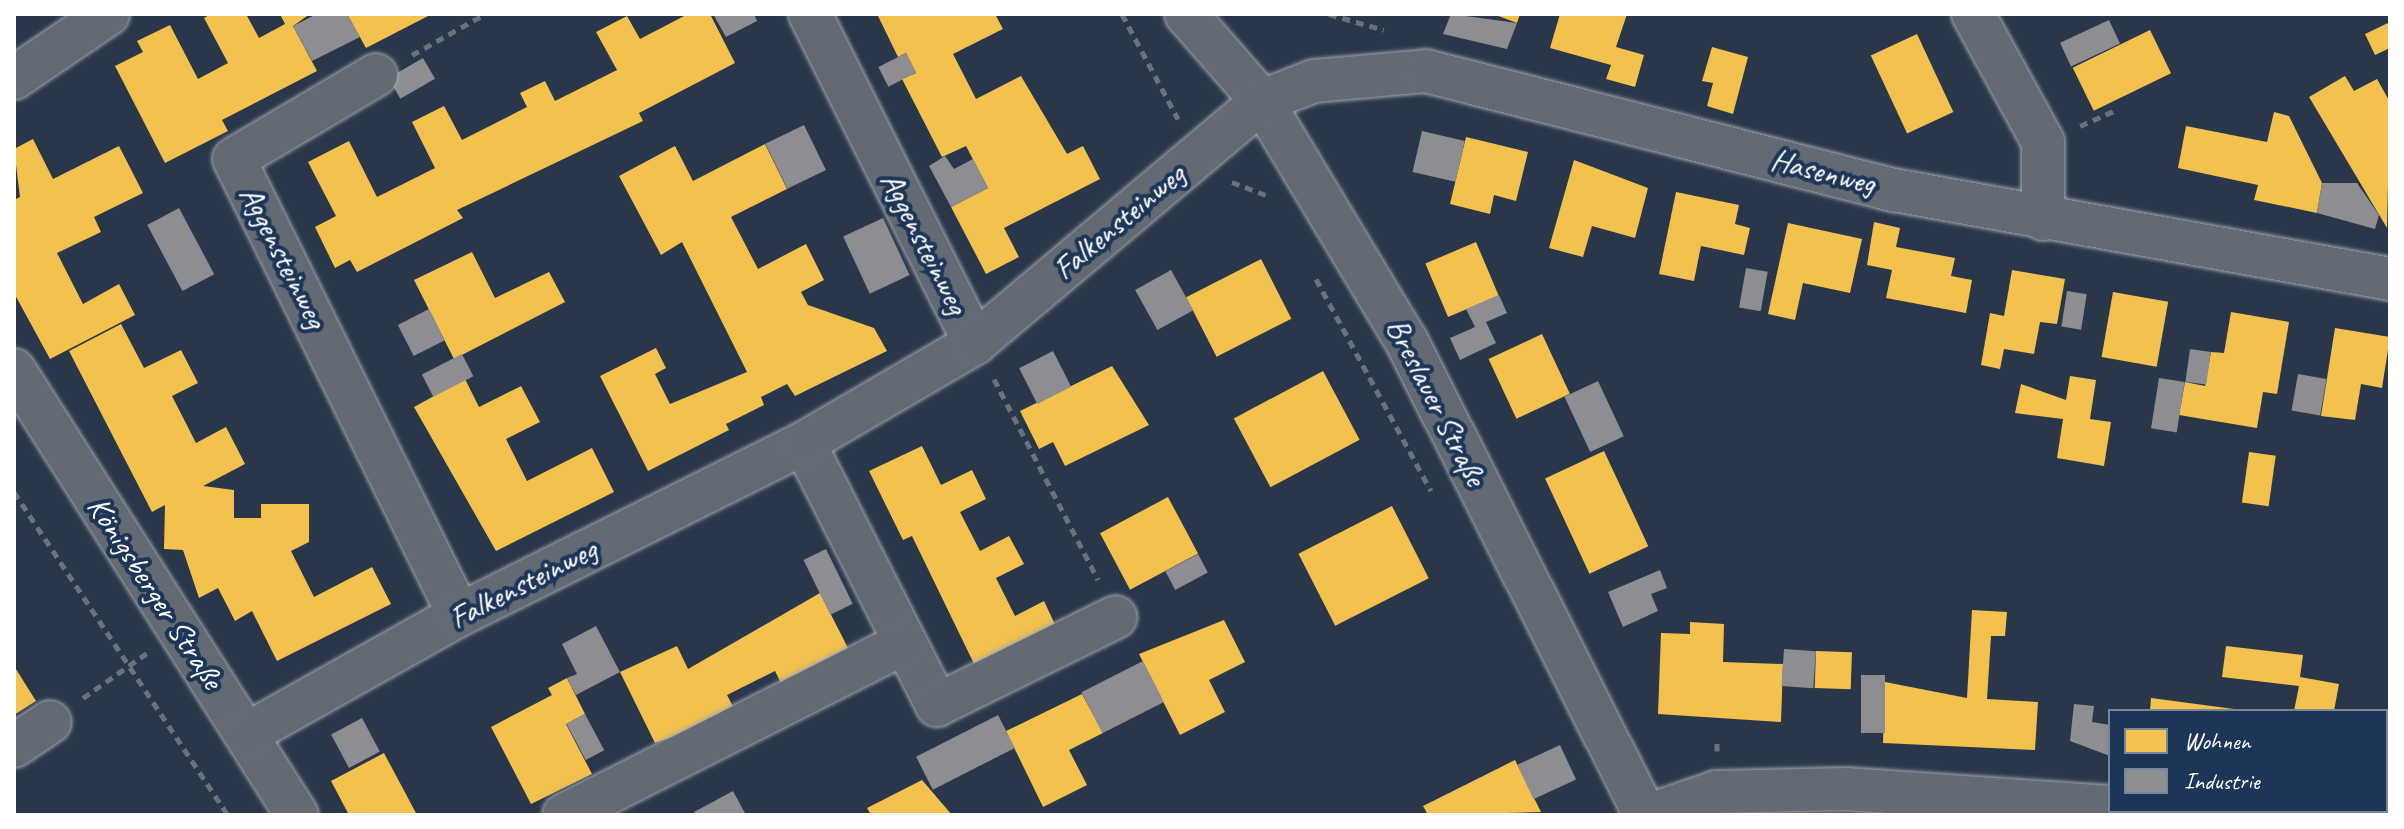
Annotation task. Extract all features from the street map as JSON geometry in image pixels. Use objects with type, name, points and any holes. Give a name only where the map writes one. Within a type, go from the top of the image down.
[{"type":"street","points":[[14,78],[108,14]]},
{"type":"street","name":"Aggensteinweg","points":[[810,14],[975,343]]},
{"type":"street","name":"Breslauer Straße","points":[[1186,14],[1262,101],[1407,342],[1647,815]]},
{"type":"street","points":[[1973,14],[2043,142],[2043,219]]},
{"type":"street","name":"Hasenweg","points":[[1262,101],[1314,81],[1426,71],[1806,169],[2043,219],[2390,279]]},
{"type":"street","name":"Aggensteinweg","points":[[376,75],[234,159],[459,615]]},
{"type":"street","name":"Falkensteinweg","points":[[247,734],[459,615],[804,443],[975,343],[1262,101]]},
{"type":"street","name":"Königsberger Straße","points":[[14,370],[297,815]]},
{"type":"street","points":[[804,443],[937,705],[1116,617]]},
{"type":"street","points":[[564,815],[905,643]]},
{"type":"street","points":[[14,746],[50,722]]},
{"type":"street","points":[[1647,815],[1716,792],[1834,789],[2108,807]]},
{"type":"path","points":[[376,75],[485,14]]},
{"type":"path","points":[[1122,14],[1198,155],[1216,175],[1274,198]]},
{"type":"path","points":[[1310,267],[1406,455],[1442,507]]},
{"type":"path","points":[[975,343],[1116,617]]},
{"type":"path","points":[[14,492],[228,815]]},
{"type":"path","points":[[50,722],[178,632]]},
{"type":"building: Wohnen","points":[[211,14],[246,14],[259,38],[285,24],[280,14],[310,14],[293,26],[317,71],[222,120],[228,131],[165,163],[115,66],[143,52],[137,41],[170,25],[198,79],[228,63],[204,18]]},
{"type":"building: Wohnen","points":[[347,14],[432,14],[366,48]]},
{"type":"building: Wohnen","points":[[688,14],[710,14],[735,63],[639,113],[643,121],[457,210],[463,218],[357,272],[350,260],[335,268],[315,227],[336,216],[308,162],[349,141],[377,197],[435,168],[412,122],[444,106],[462,140],[527,107],[520,93],[545,81],[555,101],[617,70],[596,32],[627,16],[640,39]]},
{"type":"building: Wohnen","points":[[877,14],[995,14],[1003,29],[953,54],[976,99],[1021,76],[1067,154],[1083,146],[1100,179],[1004,228],[1019,257],[986,274],[951,207],[988,188],[966,146],[942,157],[902,79],[916,73],[906,53],[898,57]]},
{"type":"building: Wohnen","points":[[1493,14],[1520,14],[1517,23]]},
{"type":"building: Wohnen","points":[[1560,14],[1627,14],[1616,47],[1644,55],[1635,87],[1606,79],[1611,65],[1550,48]]},
{"type":"building: Wohnen","points":[[2390,22],[2390,48],[2375,55],[2365,34]]},
{"type":"building: Wohnen","points":[[2150,30],[2171,73],[2094,111],[2073,68]]},
{"type":"building: Wohnen","points":[[1917,34],[1953,112],[1907,133],[1871,56]]},
{"type":"building: Wohnen","points":[[1712,47],[1748,57],[1733,114],[1707,106],[1713,83],[1702,81]]},
{"type":"building: Wohnen","points":[[2345,76],[2354,91],[2377,79],[2390,102],[2387,228],[2309,97]]},
{"type":"building: Wohnen","points":[[2274,112],[2289,116],[2322,183],[2317,213],[2254,200],[2258,185],[2178,168],[2186,126],[2267,142]]},
{"type":"building: Wohnen","points":[[1466,137],[1528,152],[1516,201],[1494,195],[1490,214],[1450,204]]},
{"type":"building: Wohnen","points":[[33,139],[53,179],[119,146],[143,193],[94,217],[101,232],[57,253],[83,304],[119,284],[135,315],[50,359],[14,293],[14,200],[20,197],[14,149]]},
{"type":"building: Wohnen","points":[[765,144],[787,189],[731,217],[758,269],[806,244],[824,280],[801,292],[808,305],[874,328],[887,351],[795,396],[787,384],[761,397],[764,405],[726,424],[729,430],[648,471],[600,376],[656,348],[666,368],[655,374],[670,404],[747,372],[682,242],[661,255],[619,176],[675,146],[693,181]]},
{"type":"building: Wohnen","points":[[1574,160],[1648,188],[1635,238],[1592,226],[1583,257],[1549,248]]},
{"type":"building: Wohnen","points":[[1676,192],[1739,205],[1735,224],[1750,228],[1744,255],[1701,246],[1694,281],[1659,274]]},
{"type":"building: Wohnen","points":[[1874,222],[1900,228],[1896,247],[1955,258],[1951,276],[1972,280],[1966,313],[1886,298],[1892,270],[1867,265]]},
{"type":"building: Wohnen","points":[[1788,223],[1862,239],[1850,293],[1803,283],[1795,320],[1768,314]]},
{"type":"building: Wohnen","points":[[1476,242],[1499,295],[1448,317],[1425,263]]},
{"type":"building: Wohnen","points":[[472,252],[495,298],[549,272],[565,302],[454,359],[414,280]]},
{"type":"building: Wohnen","points":[[1261,259],[1291,319],[1217,357],[1186,297]]},
{"type":"building: Wohnen","points":[[2012,270],[2065,279],[2057,324],[2040,322],[2034,354],[2004,349],[2000,369],[1981,365],[1990,313],[2004,316]]},
{"type":"building: Wohnen","points":[[2113,292],[2168,302],[2157,367],[2102,357]]},
{"type":"building: Wohnen","points":[[2231,312],[2289,322],[2277,394],[2263,392],[2257,428],[2179,415],[2185,382],[2205,386],[2211,352],[2224,353]]},
{"type":"building: Wohnen","points":[[121,324],[144,368],[181,350],[198,383],[172,396],[196,443],[226,427],[245,464],[203,486],[234,490],[234,518],[261,518],[261,504],[309,504],[309,542],[291,551],[314,597],[372,567],[391,604],[277,661],[252,611],[235,621],[218,588],[199,598],[183,550],[164,549],[165,505],[152,512],[69,351]]},
{"type":"building: Wohnen","points":[[2335,328],[2390,337],[2382,388],[2361,384],[2355,420],[2321,416]]},
{"type":"building: Wohnen","points":[[1542,334],[1570,394],[1516,419],[1489,359]]},
{"type":"building: Wohnen","points":[[1112,366],[1149,425],[1065,466],[1053,442],[1039,449],[1020,411]]},
{"type":"building: Wohnen","points":[[1323,371],[1360,440],[1270,487],[1234,418]]},
{"type":"building: Wohnen","points":[[2070,376],[2096,380],[2090,419],[2111,422],[2104,466],[2057,458],[2063,419],[2015,413],[2021,384],[2066,400]]},
{"type":"building: Wohnen","points":[[465,379],[479,407],[521,386],[540,422],[506,439],[527,481],[592,448],[614,492],[496,551],[414,407]]},
{"type":"building: Wohnen","points":[[922,446],[941,485],[972,470],[986,499],[960,512],[980,551],[1009,536],[1024,564],[996,578],[1015,616],[1044,601],[1059,633],[978,672],[912,536],[903,540],[869,471]]},
{"type":"building: Wohnen","points":[[1604,451],[1648,546],[1589,574],[1545,478]]},
{"type":"building: Wohnen","points":[[2249,452],[2276,456],[2269,506],[2242,503]]},
{"type":"building: Wohnen","points":[[1168,497],[1198,554],[1130,590],[1100,533]]},
{"type":"building: Wohnen","points":[[1392,506],[1429,578],[1335,626],[1298,554]]},
{"type":"building: Wohnen","points":[[820,593],[849,650],[781,683],[775,671],[727,695],[737,714],[655,743],[620,672],[677,646],[688,669]]},
{"type":"building: Wohnen","points":[[1972,610],[2007,612],[2005,636],[1991,636],[1987,699],[2038,702],[2035,750],[1883,743],[1885,682],[1967,698]]},
{"type":"building: Wohnen","points":[[1224,620],[1245,662],[1209,680],[1225,712],[1180,735],[1139,654]]},
{"type":"building: Wohnen","points":[[1690,622],[1724,624],[1723,662],[1783,664],[1781,722],[1658,714],[1661,633],[1690,634]]},
{"type":"building: Wohnen","points":[[2226,646],[2303,655],[2300,677],[2339,684],[2334,709],[2294,709],[2299,686],[2222,677]]},
{"type":"building: Wohnen","points":[[1816,651],[1852,652],[1851,689],[1815,688]]},
{"type":"building: Wohnen","points":[[14,666],[36,701],[14,715]]},
{"type":"building: Wohnen","points":[[567,678],[585,714],[566,724],[592,774],[531,804],[491,727],[552,695],[548,688]]},
{"type":"building: Wohnen","points":[[1082,694],[1103,733],[1069,750],[1087,785],[1043,807],[1006,731]]},
{"type":"building: Wohnen","points":[[2151,698],[2234,709],[2150,709]]},
{"type":"building: Wohnen","points":[[384,753],[417,815],[349,815],[331,781]]},
{"type":"building: Wohnen","points":[[1515,760],[1541,812],[1428,815],[1423,806]]},
{"type":"building: Wohnen","points":[[922,780],[952,815],[871,815],[867,808]]},
{"type":"building: Industrie","points":[[317,14],[347,14],[360,37],[312,61],[293,26]]},
{"type":"building: Industrie","points":[[713,14],[754,14],[757,21],[726,37]]},
{"type":"building: Industrie","points":[[1451,14],[1517,23],[1507,49],[1443,34]]},
{"type":"building: Industrie","points":[[2109,20],[2120,44],[2071,66],[2060,43]]},
{"type":"building: Industrie","points":[[906,53],[916,73],[888,87],[878,67]]},
{"type":"building: Industrie","points":[[423,58],[435,79],[400,99],[388,78]]},
{"type":"building: Industrie","points":[[804,125],[826,170],[787,189],[765,144]]},
{"type":"building: Industrie","points":[[1422,131],[1465,141],[1455,182],[1413,172]]},
{"type":"building: Industrie","points":[[945,156],[954,169],[973,159],[988,188],[951,207],[929,166]]},
{"type":"building: Industrie","points":[[2322,183],[2357,183],[2379,215],[2375,229],[2317,213]]},
{"type":"building: Industrie","points":[[179,208],[214,274],[182,291],[147,225]]},
{"type":"building: Industrie","points":[[883,218],[910,275],[870,294],[843,237]]},
{"type":"building: Industrie","points":[[1746,268],[1768,272],[1761,311],[1739,307]]},
{"type":"building: Industrie","points":[[1171,270],[1193,310],[1157,330],[1135,290]]},
{"type":"building: Industrie","points":[[2067,291],[2087,294],[2081,330],[2061,327]]},
{"type":"building: Industrie","points":[[1499,295],[1507,313],[1486,322],[1496,343],[1460,360],[1450,338],[1475,327],[1466,309]]},
{"type":"building: Industrie","points":[[429,309],[445,340],[414,356],[398,325]]},
{"type":"building: Industrie","points":[[2190,349],[2211,352],[2206,385],[2185,382]]},
{"type":"building: Industrie","points":[[1053,351],[1071,387],[1037,404],[1019,368]]},
{"type":"building: Industrie","points":[[462,354],[473,376],[433,397],[422,374]]},
{"type":"building: Industrie","points":[[2298,374],[2327,379],[2320,415],[2292,410]]},
{"type":"building: Industrie","points":[[2159,378],[2185,382],[2177,432],[2151,428]]},
{"type":"building: Industrie","points":[[1598,381],[1624,436],[1590,452],[1564,397]]},
{"type":"building: Industrie","points":[[826,549],[853,604],[830,615],[804,560]]},
{"type":"building: Industrie","points":[[1198,554],[1208,573],[1175,590],[1165,571]]},
{"type":"building: Industrie","points":[[1660,570],[1667,588],[1651,594],[1658,611],[1623,627],[1608,592]]},
{"type":"building: Industrie","points":[[596,626],[620,672],[576,695],[567,678],[577,674],[562,644]]},
{"type":"building: Industrie","points":[[1784,649],[1816,651],[1813,688],[1781,686]]},
{"type":"building: Industrie","points":[[1143,661],[1164,702],[1102,733],[1082,692]]},
{"type":"building: Industrie","points":[[1861,675],[1885,675],[1885,733],[1861,733]]},
{"type":"building: Industrie","points":[[2074,704],[2094,706],[2092,722],[2108,725],[2108,755],[2070,741]]},
{"type":"building: Industrie","points":[[585,714],[604,750],[586,760],[566,724]]},
{"type":"building: Industrie","points":[[998,715],[1015,748],[933,790],[916,757]]},
{"type":"building: Industrie","points":[[362,718],[380,752],[349,768],[331,734]]},
{"type":"building: Industrie","points":[[1560,745],[1576,779],[1533,799],[1517,765]]},
{"type":"building: Industrie","points":[[733,791],[746,815],[696,815],[694,812]]}]
